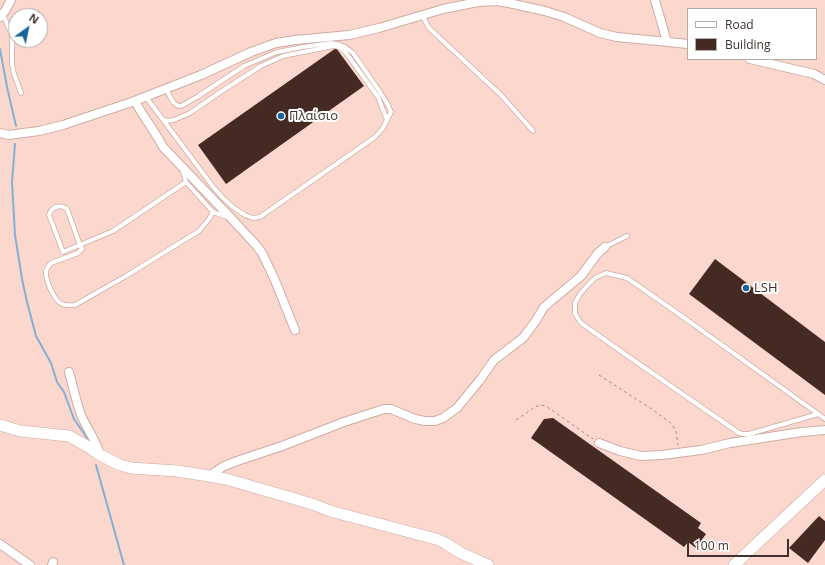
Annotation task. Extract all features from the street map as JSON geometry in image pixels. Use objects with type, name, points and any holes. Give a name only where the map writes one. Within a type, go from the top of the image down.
[{"type":"street","points":[[1,15],[11,0]]},
{"type":"street","points":[[654,0],[666,42]]},
{"type":"street","points":[[0,133],[8,135],[39,131],[63,125],[146,97],[201,75],[251,52],[276,43],[349,36],[422,14],[478,2],[509,1],[564,17],[600,33],[617,37],[687,44]]},
{"type":"street","points":[[754,60],[814,74],[825,80]]},
{"type":"street","points":[[135,101],[163,147],[231,218],[262,253],[295,330]]},
{"type":"street","points":[[209,476],[224,466],[237,460],[282,446],[344,422],[384,409],[391,409],[415,419],[425,421],[435,422],[443,418],[456,408],[480,380],[494,360],[523,338],[532,327],[544,307],[581,276],[598,253],[606,247]]},
{"type":"street","points":[[69,372],[81,415],[86,427],[97,444],[100,455]]},
{"type":"street","points":[[0,425],[20,431],[69,436],[100,455],[120,465],[131,468],[177,471],[226,479],[315,505],[330,511],[436,539],[461,553],[488,565]]},
{"type":"street","points":[[599,443],[620,451],[641,456],[662,455],[825,430]]},
{"type":"street","points":[[734,565],[825,480]]},
{"type":"street","points":[[0,544],[30,565]]},
{"type":"lane","points":[[422,14],[429,28],[501,95],[533,131]]},
{"type":"lane","points":[[1,15],[12,36],[12,64],[21,93]]},
{"type":"lane","points":[[146,97],[214,188],[234,208],[253,218],[260,217],[375,136],[383,128],[391,112],[378,89],[352,53],[345,47],[332,43],[277,52],[244,66],[181,106],[178,106],[173,102],[166,89]]},
{"type":"lane","points":[[162,118],[167,121],[174,120],[190,114],[225,89],[262,66],[283,56],[334,46],[339,47],[346,52],[352,60],[378,97],[387,120]]},
{"type":"lane","points":[[181,166],[186,182],[213,212],[231,218]]},
{"type":"lane","points":[[186,182],[113,231],[80,245],[63,252],[49,215],[56,206],[62,206],[67,209],[80,245],[82,248],[78,253],[51,263],[48,266],[46,277],[53,296],[61,304],[68,306],[75,305],[126,276],[198,231],[210,219],[213,212]]},
{"type":"lane","points":[[606,247],[628,236]]},
{"type":"lane","points":[[818,414],[749,434],[739,433],[581,323],[575,314],[575,303],[577,298],[588,284],[600,275],[606,274],[627,278],[683,316],[825,419]]},
{"type":"path","points":[[599,376],[653,410],[672,424],[676,432],[680,453]]},
{"type":"path","points":[[516,420],[535,407],[540,405],[546,406],[599,443]]},
{"type":"building","name":"Πλαίσιο","points":[[336,48],[364,86],[226,184],[198,145]]},
{"type":"building","points":[[715,259],[825,342],[825,395],[689,294]]},
{"type":"building","points":[[553,418],[701,523],[698,528],[706,534],[696,548],[688,542],[684,547],[531,438],[544,419]]},
{"type":"building","points":[[819,516],[825,521],[825,540],[808,563],[789,548]]},
{"type":"waterway","points":[[0,49],[16,126]]},
{"type":"waterway","points":[[15,144],[12,182],[15,235],[27,302],[36,336],[51,363],[57,382],[64,392],[74,419],[87,438]]},
{"type":"waterway","points":[[96,465],[124,565]]},
{"type":"place","name":"Πλαίσιο","points":[[281,116]]},
{"type":"place","name":"LSH","points":[[746,288]]}]
